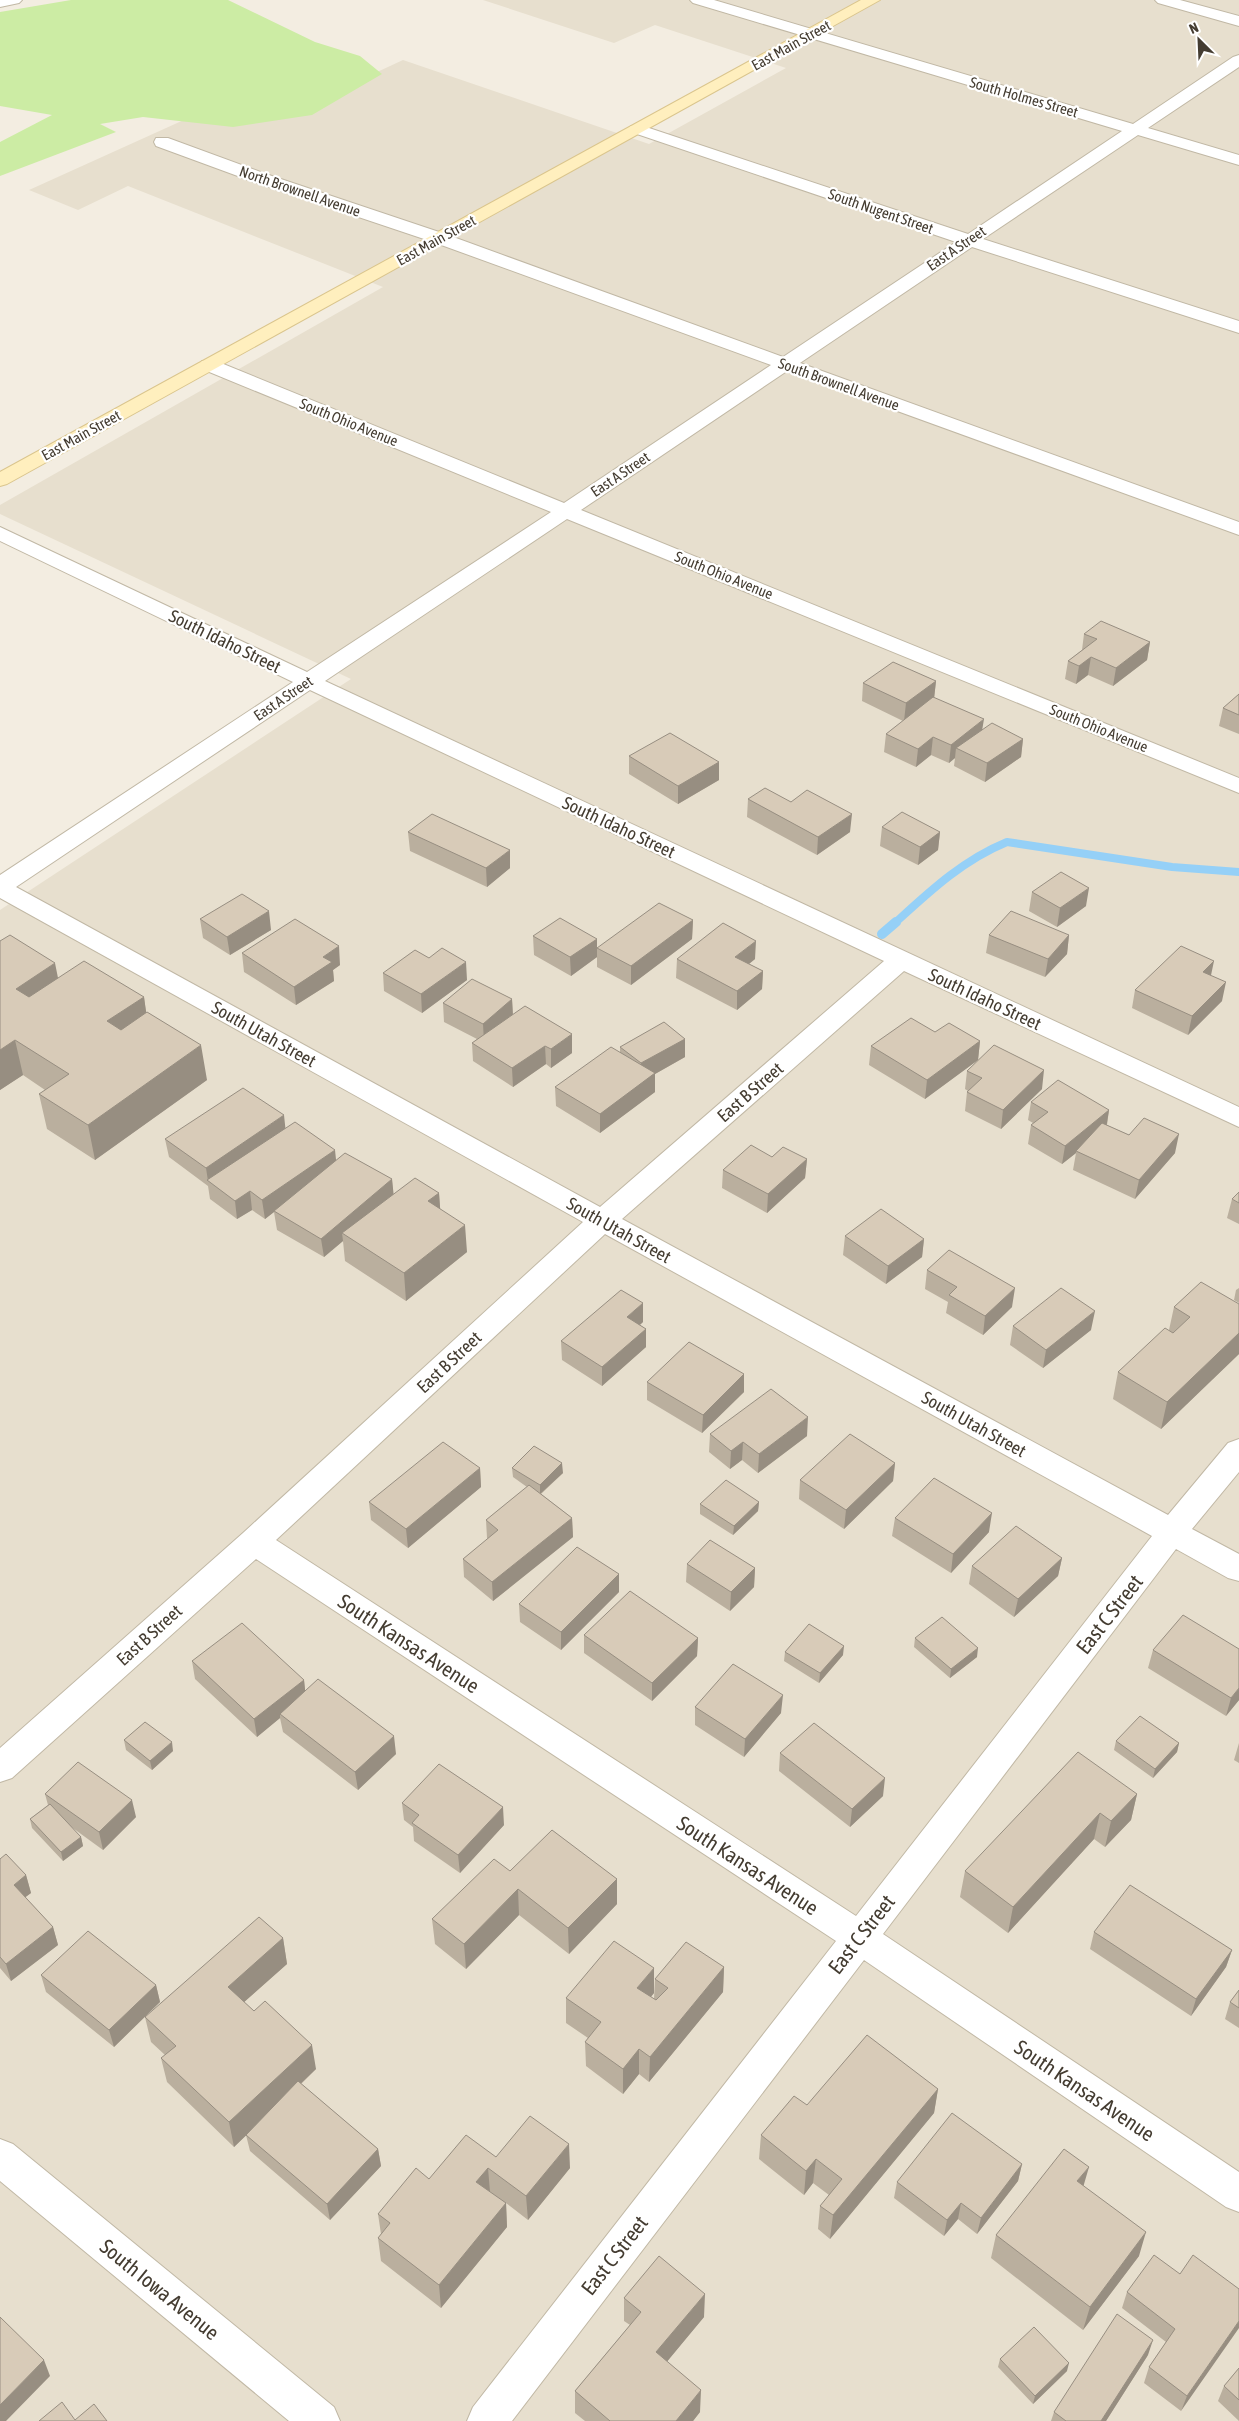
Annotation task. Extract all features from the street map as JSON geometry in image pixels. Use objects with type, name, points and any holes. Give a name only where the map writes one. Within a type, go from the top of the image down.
[{"type":"street","points":[[0,2],[14,0]]},
{"type":"street","name":"South Holmes Street","points":[[698,0],[1239,160]]},
{"type":"street","name":"East Main Street","points":[[0,480],[872,0]]},
{"type":"street","points":[[1163,0],[1239,21]]},
{"type":"street","name":"East A Street","points":[[0,887],[1239,60]]},
{"type":"street","name":"South Nugent Street","points":[[637,129],[968,240],[1239,327]]},
{"type":"street","name":"North Brownell Avenue","points":[[162,142],[269,181],[439,238]]},
{"type":"street","name":"South Brownell Avenue","points":[[439,238],[1239,529]]},
{"type":"street","name":"South Ohio Avenue","points":[[209,365],[1239,786]]},
{"type":"street","name":"South Idaho Street","points":[[0,533],[308,681],[1239,1118]]},
{"type":"street","name":"South Utah Street","points":[[0,887],[602,1221],[1239,1568]]},
{"type":"street","name":"East B Street","points":[[0,1768],[254,1542],[602,1221],[901,960]]},
{"type":"street","name":"East C Street","points":[[487,2421],[1172,1532],[1239,1451]]},
{"type":"street","name":"South Kansas Avenue","points":[[254,1542],[859,1937],[1239,2194]]},
{"type":"street","name":"South Iowa Avenue","points":[[0,2157],[320,2421]]},
{"type":"shaded area","points":[[483,0],[1239,0],[1239,2421],[0,2421],[0,910],[351,679],[0,514],[0,505],[383,287],[128,186],[78,210],[29,190],[228,100],[278,118],[403,60],[649,144],[786,68],[655,25],[614,43]]},
{"type":"green space","points":[[71,0],[228,0],[315,42],[360,56],[382,74],[312,115],[233,127],[143,117],[100,124],[116,132],[0,176],[0,142],[52,115],[0,106],[0,12]]},
{"type":"building","points":[[1101,621],[1150,642],[1116,668],[1091,657],[1079,666],[1068,661],[1097,639],[1084,634]]},
{"type":"building","points":[[893,662],[936,681],[906,703],[863,683]]},
{"type":"building","points":[[1239,694],[1239,715],[1223,708]]},
{"type":"building","points":[[933,697],[984,719],[951,745],[933,737],[918,749],[886,734]]},
{"type":"building","points":[[992,723],[1023,739],[987,763],[956,748]]},
{"type":"building","points":[[670,733],[719,762],[678,786],[629,756]]},
{"type":"building","points":[[765,788],[791,802],[807,790],[852,814],[818,837],[748,799]]},
{"type":"building","points":[[902,812],[940,832],[920,847],[882,827]]},
{"type":"building","points":[[432,814],[510,850],[486,868],[408,832]]},
{"type":"building","points":[[1061,872],[1089,888],[1060,908],[1032,892]]},
{"type":"building","points":[[242,894],[269,911],[227,937],[200,919]]},
{"type":"building","points":[[659,903],[693,920],[631,966],[597,948]]},
{"type":"building","points":[[1011,911],[1069,935],[1048,959],[989,935]]},
{"type":"building","points":[[560,918],[597,939],[570,957],[533,936]]},
{"type":"building","points":[[295,919],[339,946],[323,957],[332,962],[294,987],[242,953]]},
{"type":"building","points":[[723,923],[756,941],[735,957],[763,971],[737,991],[677,959]]},
{"type":"building","points":[[10,935],[55,963],[16,989],[29,997],[84,961],[144,997],[107,1021],[121,1030],[147,1012],[201,1045],[88,1125],[39,1094],[69,1074],[15,1040],[0,1050],[0,941]]},
{"type":"building","points":[[1181,946],[1214,961],[1203,972],[1226,982],[1192,1016],[1135,990]]},
{"type":"building","points":[[442,948],[466,962],[421,994],[383,973],[415,950],[429,958]]},
{"type":"building","points":[[472,979],[512,999],[483,1024],[443,1003]]},
{"type":"building","points":[[525,1006],[572,1034],[551,1049],[545,1046],[512,1068],[472,1043]]},
{"type":"building","points":[[911,1018],[935,1032],[949,1023],[980,1041],[927,1080],[871,1046]]},
{"type":"building","points":[[664,1022],[685,1039],[641,1063],[620,1047]]},
{"type":"building","points":[[994,1045],[1044,1070],[1003,1110],[967,1092],[982,1078],[967,1071]]},
{"type":"building","points":[[611,1047],[655,1073],[600,1114],[555,1087]]},
{"type":"building","points":[[1058,1080],[1109,1110],[1065,1146],[1031,1125],[1048,1112],[1031,1102]]},
{"type":"building","points":[[243,1088],[284,1115],[206,1168],[165,1139]]},
{"type":"building","points":[[1144,1118],[1179,1134],[1139,1180],[1076,1151],[1102,1123],[1129,1135]]},
{"type":"building","points":[[295,1122],[335,1150],[262,1200],[250,1191],[235,1201],[207,1180]]},
{"type":"building","points":[[751,1145],[772,1157],[783,1147],[807,1159],[768,1194],[723,1170]]},
{"type":"building","points":[[345,1153],[392,1179],[321,1239],[274,1211]]},
{"type":"building","points":[[415,1178],[439,1193],[428,1201],[465,1225],[404,1273],[342,1233]]},
{"type":"building","points":[[1239,1192],[1239,1203],[1232,1199]]},
{"type":"building","points":[[881,1209],[924,1239],[888,1266],[845,1236]]},
{"type":"building","points":[[949,1250],[1015,1288],[985,1316],[949,1295],[957,1287],[927,1270]]},
{"type":"building","points":[[1201,1282],[1239,1304],[1239,1333],[1167,1402],[1118,1372],[1165,1328],[1173,1333],[1190,1317],[1174,1307]]},
{"type":"building","points":[[1061,1288],[1095,1311],[1046,1350],[1013,1326]]},
{"type":"building","points":[[621,1290],[643,1303],[627,1317],[646,1329],[602,1367],[561,1341]]},
{"type":"building","points":[[689,1342],[744,1374],[703,1415],[647,1382]]},
{"type":"building","points":[[771,1389],[808,1417],[759,1454],[743,1442],[731,1451],[710,1434]]},
{"type":"building","points":[[850,1434],[895,1463],[846,1510],[800,1480]]},
{"type":"building","points":[[443,1442],[480,1468],[406,1529],[369,1502]]},
{"type":"building","points":[[534,1446],[562,1463],[540,1485],[512,1468]]},
{"type":"building","points":[[934,1478],[992,1513],[953,1554],[895,1518]]},
{"type":"building","points":[[726,1480],[759,1502],[734,1526],[700,1504]]},
{"type":"building","points":[[529,1485],[572,1518],[492,1582],[463,1559],[498,1530],[486,1520]]},
{"type":"building","points":[[1016,1526],[1062,1558],[1018,1599],[972,1566]]},
{"type":"building","points":[[710,1540],[755,1568],[731,1592],[687,1564]]},
{"type":"building","points":[[577,1547],[619,1574],[561,1632],[519,1604]]},
{"type":"building","points":[[630,1591],[698,1638],[652,1683],[584,1635]]},
{"type":"building","points":[[1183,1615],[1239,1649],[1239,1688],[1231,1698],[1153,1650]]},
{"type":"building","points":[[942,1617],[978,1648],[951,1669],[915,1638]]},
{"type":"building","points":[[242,1623],[304,1680],[254,1719],[192,1661]]},
{"type":"building","points":[[809,1624],[844,1646],[820,1673],[785,1652]]},
{"type":"building","points":[[733,1664],[783,1695],[745,1739],[695,1707]]},
{"type":"building","points":[[318,1679],[394,1736],[355,1772],[280,1714]]},
{"type":"building","points":[[1140,1716],[1179,1743],[1155,1769],[1116,1741]]},
{"type":"building","points":[[145,1722],[172,1742],[150,1761],[124,1740]]},
{"type":"building","points":[[814,1723],[885,1778],[852,1809],[780,1753]]},
{"type":"building","points":[[1078,1752],[1137,1794],[1111,1821],[1100,1813],[1013,1907],[965,1871]]},
{"type":"building","points":[[78,1762],[132,1800],[99,1832],[45,1794]]},
{"type":"building","points":[[439,1764],[503,1807],[458,1855],[412,1823],[419,1815],[402,1803]]},
{"type":"building","points":[[50,1804],[81,1837],[61,1852],[30,1819]]},
{"type":"building","points":[[552,1830],[617,1879],[568,1928],[518,1889],[464,1944],[432,1919],[494,1859],[510,1871]]},
{"type":"building","points":[[6,1854],[26,1875],[14,1885],[53,1927],[6,1964],[0,1957],[0,1859]]},
{"type":"building","points":[[1130,1885],[1232,1950],[1196,1999],[1094,1932]]},
{"type":"building","points":[[259,1917],[283,1938],[228,1987],[254,2011],[265,2001],[312,2045],[229,2122],[161,2058],[176,2046],[145,2017]]},
{"type":"building","points":[[88,1931],[156,1985],[109,2030],[41,1975]]},
{"type":"building","points":[[614,1941],[654,1968],[637,1988],[656,2000],[668,1988],[655,1979],[686,1942],[724,1967],[650,2057],[639,2049],[623,2069],[585,2042],[601,2022],[566,1998]]},
{"type":"building","points":[[1239,1990],[1239,2008],[1230,2002]]},
{"type":"building","points":[[867,2035],[938,2089],[833,2215],[820,2206],[842,2179],[816,2159],[806,2171],[761,2135],[794,2096],[807,2105]]},
{"type":"building","points":[[298,2081],[378,2149],[327,2204],[246,2135]]},
{"type":"building","points":[[952,2113],[1022,2164],[981,2218],[961,2203],[947,2220],[897,2182]]},
{"type":"building","points":[[530,2116],[569,2144],[526,2196],[488,2168],[476,2182],[506,2203],[439,2285],[378,2238],[390,2223],[378,2214],[416,2168],[429,2179],[466,2135],[496,2157]]},
{"type":"building","points":[[1064,2149],[1089,2167],[1077,2181],[1146,2232],[1090,2307],[996,2235]]},
{"type":"building","points":[[1154,2255],[1180,2274],[1193,2255],[1239,2289],[1239,2321],[1187,2396],[1149,2367],[1175,2329],[1127,2292]]},
{"type":"building","points":[[659,2256],[705,2294],[656,2352],[701,2390],[676,2421],[610,2421],[575,2391],[641,2312],[624,2298]]},
{"type":"building","points":[[1117,2314],[1153,2340],[1101,2421],[1066,2421],[1054,2412]]},
{"type":"building","points":[[0,2317],[44,2360],[0,2405]]},
{"type":"building","points":[[1034,2327],[1069,2363],[1035,2396],[1000,2359]]},
{"type":"building","points":[[1239,2368],[1239,2400],[1224,2386]]},
{"type":"building","points":[[62,2402],[75,2420],[94,2404],[107,2421],[39,2421]]},
{"type":"waterway","points":[[895,923],[961,867],[1007,842],[1172,867],[1239,872]]},
{"type":"waterway","points":[[882,934],[896,922]]}]
